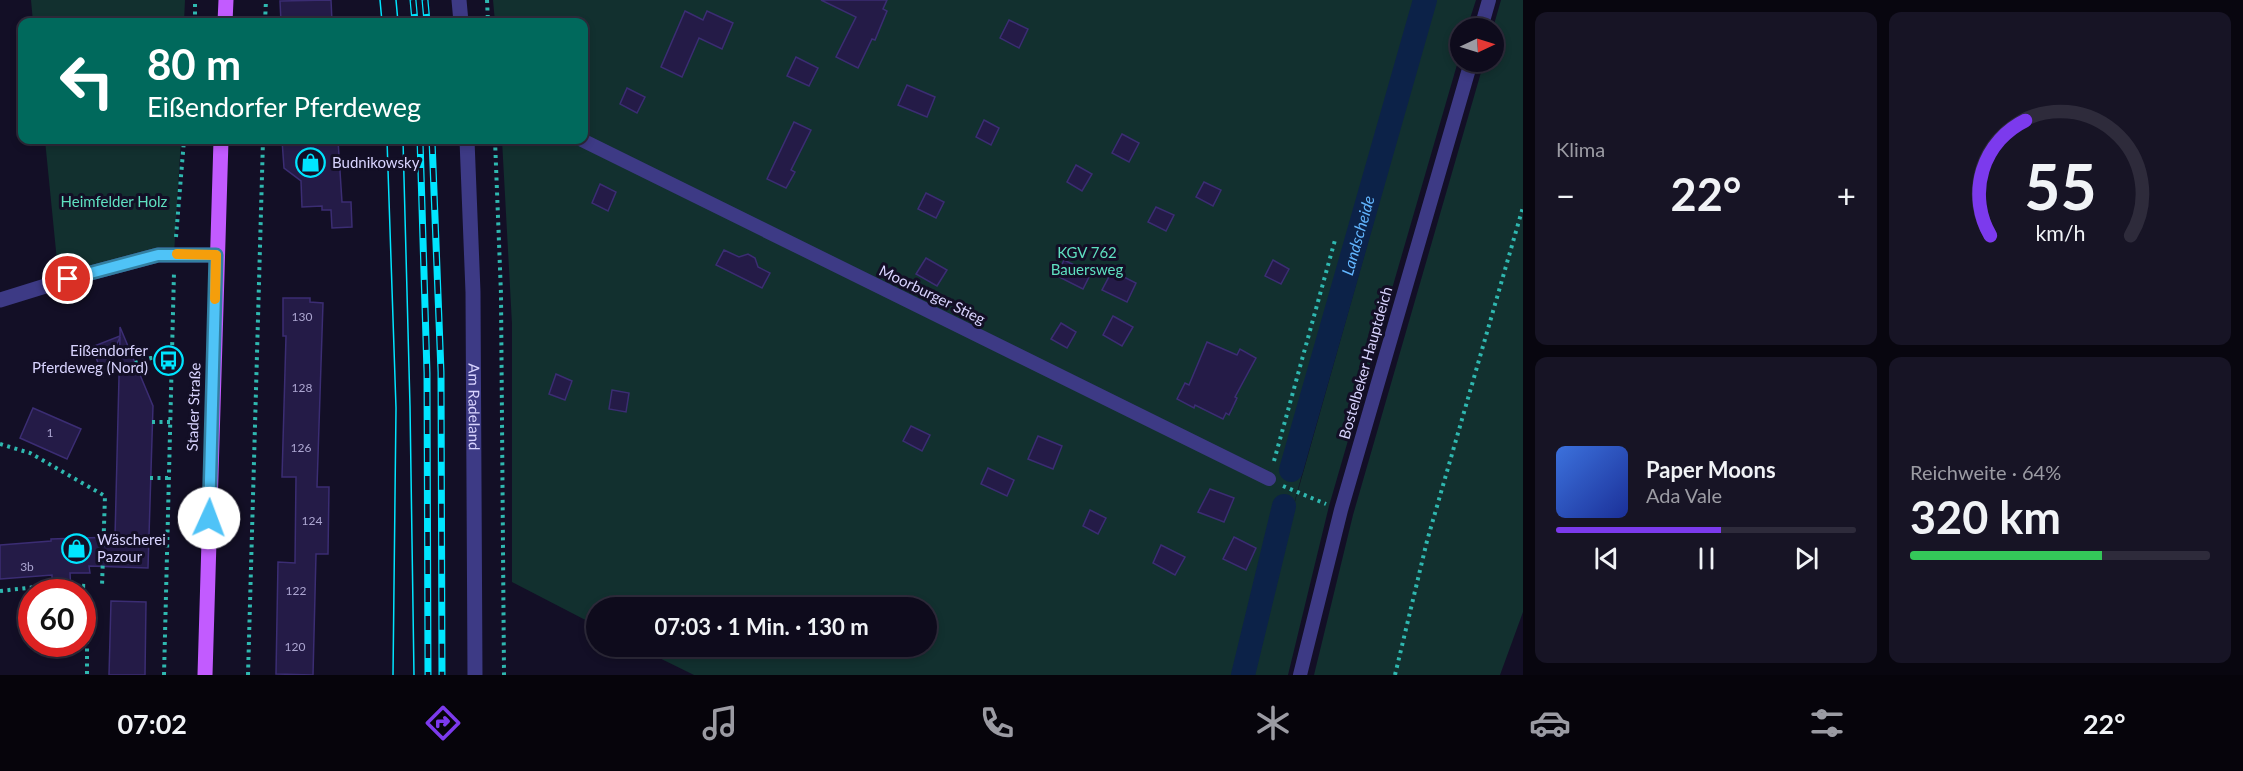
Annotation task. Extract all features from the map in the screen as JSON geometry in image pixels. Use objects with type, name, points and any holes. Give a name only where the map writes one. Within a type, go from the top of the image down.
[{"type":"main road","points":[[225,18],[226,0]]},
{"type":"main road","name":"Stader Straße","points":[[205,675],[220,144]]},
{"type":"street","points":[[459,0],[461,18]]},
{"type":"street","name":"Am Radeland","points":[[467,144],[473,292],[475,675]]},
{"type":"street","points":[[0,300],[136,260],[174,254],[216,255]]},
{"type":"lane","points":[[1484,18],[1489,0]]},
{"type":"lane","name":"Bostelbeker Hauptdeich","points":[[1300,675],[1341,510],[1468,72]]},
{"type":"lane","name":"Moorburger Stieg","points":[[588,143],[1269,479]]},
{"type":"path","points":[[195,0],[195,18]]},
{"type":"path","points":[[266,0],[266,18]]},
{"type":"path","points":[[487,0],[488,18]]},
{"type":"path","points":[[164,675],[174,254],[184,144]]},
{"type":"path","points":[[249,675],[263,144]]},
{"type":"path","points":[[495,144],[501,294],[504,675]]},
{"type":"path","points":[[1395,675],[1426,541],[1523,207]]},
{"type":"path","points":[[1335,240],[1269,479],[1341,510]]},
{"type":"path","points":[[135,363],[151,358],[172,356]]},
{"type":"path","points":[[152,422],[170,422]]},
{"type":"path","points":[[0,444],[30,453],[105,496],[102,586]]},
{"type":"path","points":[[150,478],[169,478]]},
{"type":"path","points":[[149,539],[167,539]]},
{"type":"path","points":[[0,591],[18,589]]},
{"type":"path","points":[[87,657],[87,675]]},
{"type":"green space","points":[[31,0],[185,0],[184,18],[33,18]]},
{"type":"green space","name":"KGV 762 Bauersweg","points":[[493,0],[1430,0],[1285,537],[1436,0],[1476,0],[1470,18],[1450,18],[1450,72],[1455,72],[1329,506],[1288,675],[1248,675],[1256,640],[1244,634],[1234,675],[694,675],[657,657],[937,657],[937,597],[586,597],[586,620],[512,582],[512,324],[502,144],[588,144],[588,18],[495,18]]},
{"type":"green space","points":[[1501,0],[1523,0],[1523,612],[1500,675],[1314,675],[1353,515],[1481,72],[1504,72],[1504,18],[1496,18]]},
{"type":"green space","name":"Heimfelder Holz","points":[[45,144],[181,144],[174,254],[59,281]]},
{"type":"building","points":[[331,0],[332,18],[281,18],[280,1]]},
{"type":"building","points":[[821,0],[887,0],[883,9],[887,11],[875,40],[872,39],[858,68],[836,57],[856,17]]},
{"type":"building","points":[[685,11],[703,20],[707,11],[733,23],[722,49],[699,38],[682,77],[661,67]]},
{"type":"building","points":[[1009,20],[1028,29],[1019,48],[1000,38]]},
{"type":"building","points":[[796,57],[818,68],[809,86],[787,76]]},
{"type":"building","points":[[907,85],[935,97],[927,117],[898,105]]},
{"type":"building","points":[[627,88],[645,97],[637,113],[620,104]]},
{"type":"building","points":[[984,120],[999,128],[991,145],[976,137]]},
{"type":"building","points":[[794,122],[811,130],[791,170],[795,172],[786,188],[767,179]]},
{"type":"building","points":[[1122,134],[1139,143],[1129,162],[1112,153]]},
{"type":"building","points":[[282,144],[338,144],[342,202],[351,202],[352,227],[332,228],[331,210],[322,210],[322,206],[302,207],[301,181],[284,168]]},
{"type":"building","points":[[1076,165],[1092,174],[1082,191],[1067,182]]},
{"type":"building","points":[[1204,182],[1221,190],[1213,206],[1196,197]]},
{"type":"building","points":[[600,184],[616,192],[608,211],[592,203]]},
{"type":"building","points":[[926,193],[944,202],[936,218],[918,209]]},
{"type":"building","points":[[1156,207],[1174,215],[1166,231],[1148,222]]},
{"type":"building","points":[[724,250],[739,257],[748,254],[755,258],[758,267],[770,273],[762,288],[716,265]]},
{"type":"building","points":[[926,258],[947,270],[937,286],[916,274]]},
{"type":"building","points":[[1064,260],[1091,273],[1083,289],[1057,276]]},
{"type":"building","points":[[1273,260],[1289,269],[1281,284],[1265,276]]},
{"type":"building","points":[[1112,271],[1136,283],[1127,302],[1102,290]]},
{"type":"building","points":[[283,298],[310,298],[310,302],[323,303],[317,487],[329,487],[328,554],[316,554],[313,675],[276,674],[278,562],[295,563],[296,477],[282,477],[286,336],[283,336]]},
{"type":"building","points":[[1113,316],[1133,327],[1122,346],[1103,335]]},
{"type":"building","points":[[1061,323],[1076,332],[1067,348],[1051,339]]},
{"type":"building","points":[[120,327],[153,406],[148,568],[89,566],[90,573],[70,573],[70,579],[52,579],[52,575],[0,579],[0,545],[51,541],[51,539],[115,537],[120,337],[103,376],[92,347],[120,336]]},
{"type":"building","points":[[1207,342],[1237,355],[1240,349],[1256,358],[1235,397],[1237,398],[1229,415],[1226,413],[1223,419],[1177,399],[1185,383],[1189,385]]},
{"type":"building","points":[[556,374],[572,381],[565,400],[549,394]]},
{"type":"building","points":[[612,390],[629,393],[626,412],[609,409]]},
{"type":"building","points":[[33,408],[81,429],[67,459],[20,438]]},
{"type":"building","points":[[911,426],[930,435],[922,451],[903,441]]},
{"type":"building","points":[[1038,436],[1062,446],[1053,469],[1028,459]]},
{"type":"building","points":[[988,468],[1014,480],[1007,496],[981,484]]},
{"type":"building","points":[[1210,489],[1234,498],[1224,522],[1198,512]]},
{"type":"building","points":[[1090,510],[1106,518],[1098,534],[1083,526]]},
{"type":"building","points":[[1234,537],[1256,548],[1246,570],[1223,559]]},
{"type":"building","points":[[1161,545],[1185,557],[1175,575],[1153,563]]},
{"type":"building","points":[[111,601],[146,602],[145,675],[109,675]]},
{"type":"waterway","name":"Landscheide","points":[[1291,470],[1425,0]]},
{"type":"waterway","name":"Landscheide","points":[[1243,675],[1284,506]]},
{"type":"tram line","points":[[380,0],[382,18]]},
{"type":"tram line","points":[[396,0],[398,18]]},
{"type":"tram line","points":[[387,144],[396,408],[393,675]]},
{"type":"tram line","points":[[403,144],[414,675]]},
{"type":"railway","points":[[413,0],[415,18]]},
{"type":"railway","points":[[425,0],[427,18]]},
{"type":"railway","points":[[420,144],[427,373],[428,675]]},
{"type":"railway","points":[[432,144],[441,372],[442,675]]},
{"type":"slow traffic","points":[[177,254],[216,255],[215,299]]},
{"type":"place","name":"Budnikowsky","points":[[311,163]]},
{"type":"place","name":"Eißendorfer Pferdeweg (Nord)","points":[[169,360]]},
{"type":"place","name":"Wäscherei Pazour","points":[[76,549]]},
{"type":"route","points":[[68,279],[158,255],[216,255],[209,518]]}]
